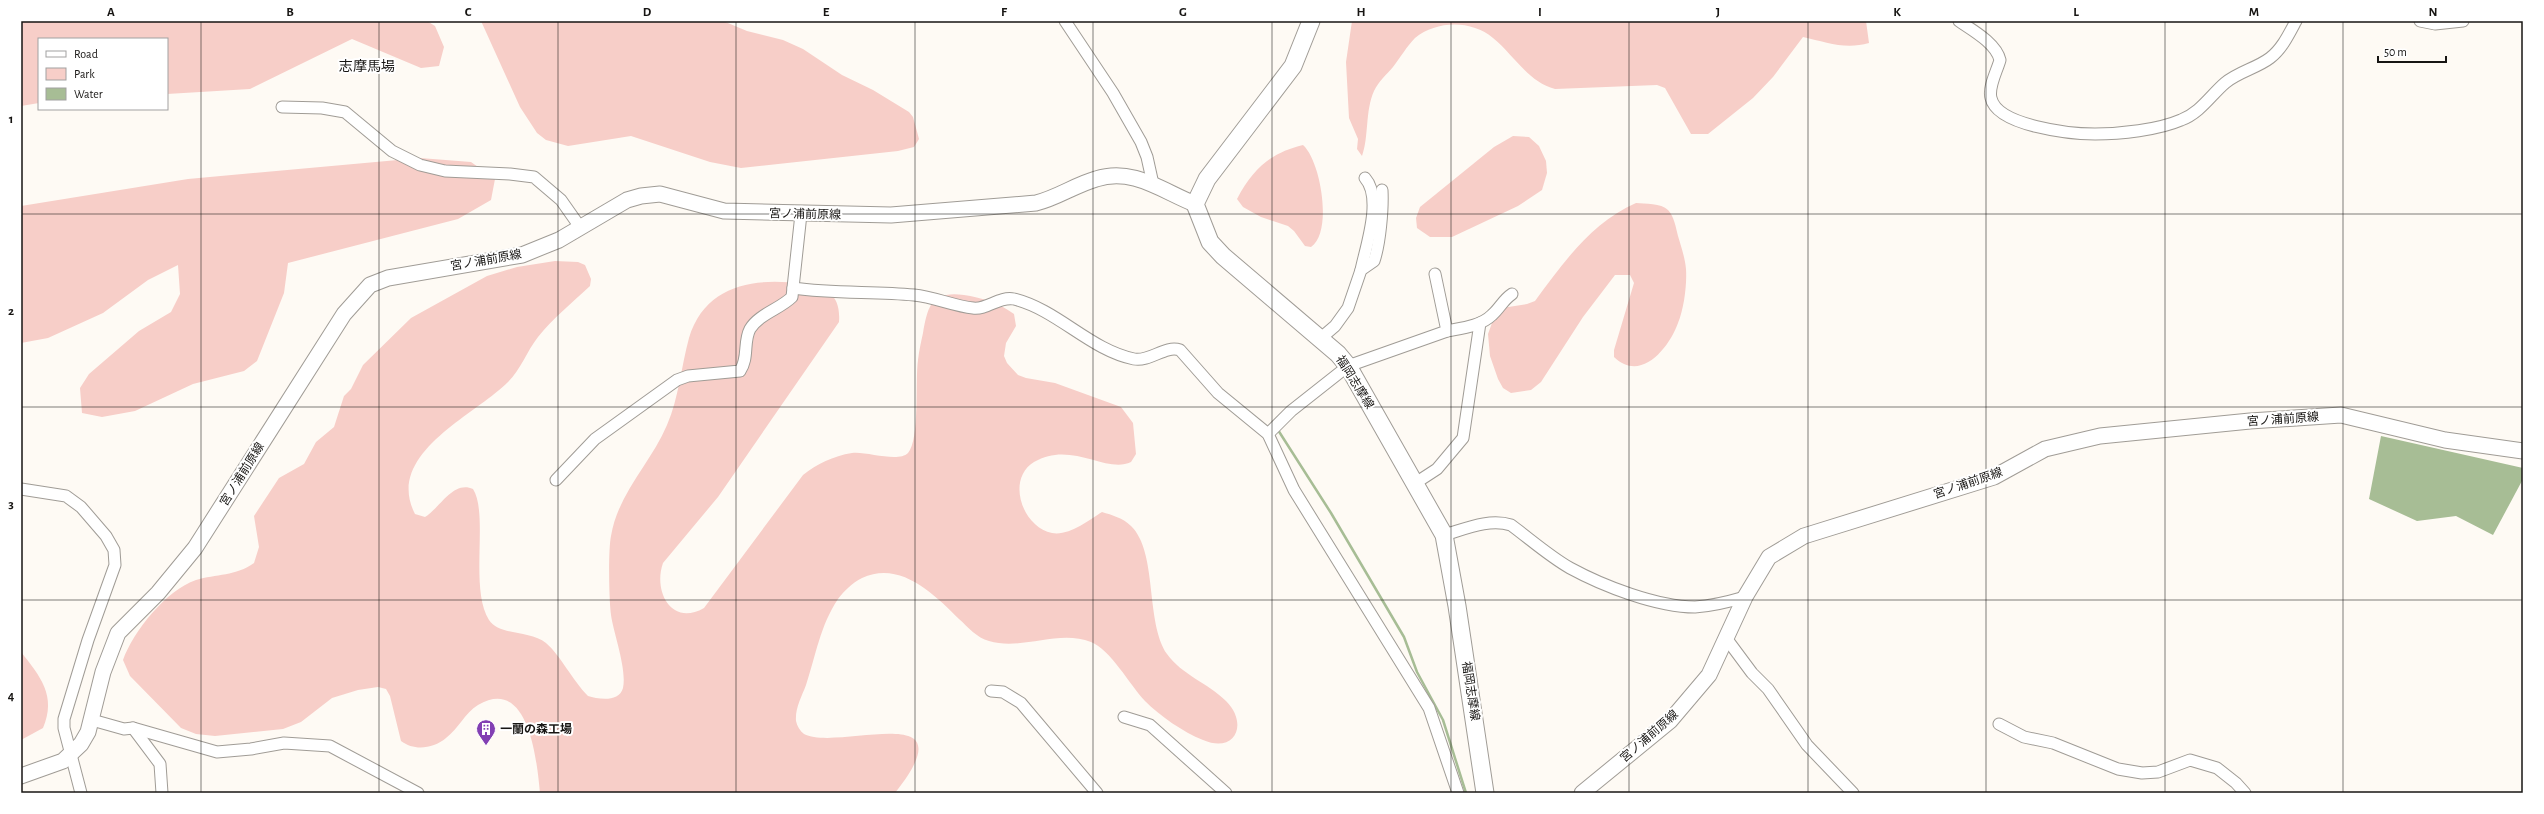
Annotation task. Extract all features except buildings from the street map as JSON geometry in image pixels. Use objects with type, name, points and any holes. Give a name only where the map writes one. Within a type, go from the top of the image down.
[{"type":"main road","points":[[1195,204],[1207,179],[1293,66],[1311,21]]},
{"type":"main road","name":"宮ノ浦前原線","points":[[21,776],[53,766],[72,754],[88,732],[103,672],[118,633],[158,593],[195,548],[344,314],[370,285],[409,272],[522,255],[559,240],[626,200],[641,196],[660,194],[724,211],[891,215],[1036,203],[1049,200],[1096,179],[1114,176],[1135,177],[1195,204]]},
{"type":"main road","name":"福岡志摩線","points":[[1195,204],[1210,242],[1223,256],[1321,338],[1348,366],[1444,535],[1456,598],[1486,793]]},
{"type":"main road","name":"宮ノ浦前原線","points":[[1582,793],[1670,721],[1709,675],[1745,597],[1769,557],[1804,536],[1994,477],[2045,449],[2100,436],[2250,421],[2341,415],[2445,440],[2523,451]]},
{"type":"street","points":[[1065,21],[1141,142],[1147,157],[1153,184]]},
{"type":"street","points":[[1959,21],[1980,35],[1999,56],[2000,60],[1990,92],[1991,99],[1997,110],[2005,115],[2033,126],[2095,134],[2122,132],[2182,120],[2204,105],[2226,83],[2271,58],[2285,41],[2296,21]]},
{"type":"street","points":[[2420,21],[2435,24],[2463,21]]},
{"type":"street","points":[[282,107],[322,108],[345,112],[392,151],[420,165],[445,171],[510,174],[534,178],[546,185],[561,200],[580,227]]},
{"type":"street","points":[[1321,338],[1335,326],[1348,308],[1361,270],[1373,212],[1373,193],[1365,178]]},
{"type":"street","points":[[1361,270],[1376,258],[1379,225],[1383,216],[1382,190]]},
{"type":"street","points":[[556,480],[595,439],[678,380],[688,376],[740,371],[746,359],[748,337],[753,325],[785,304],[792,297],[802,214]]},
{"type":"street","points":[[1435,274],[1447,331]]},
{"type":"street","points":[[793,288],[847,294],[915,295],[974,308],[1008,298],[1015,299],[1036,308],[1123,356],[1144,359],[1175,348],[1184,354],[1218,393],[1268,434],[1294,490],[1430,708],[1458,793]]},
{"type":"street","points":[[1268,434],[1291,411],[1348,366],[1447,331],[1480,323],[1492,316],[1504,300],[1512,294]]},
{"type":"street","points":[[1414,484],[1437,469],[1463,438],[1480,323]]},
{"type":"street","points":[[21,489],[66,496],[81,508],[106,536],[114,550],[115,565],[88,640],[64,719],[64,728],[81,793]]},
{"type":"street","points":[[1444,535],[1481,524],[1504,523],[1511,525],[1570,568],[1597,581],[1648,599],[1694,607],[1722,604],[1745,597]]},
{"type":"street","points":[[1726,638],[1752,673],[1768,689],[1807,745],[1853,793]]},
{"type":"street","points":[[991,691],[1003,692],[1021,703],[1097,793]]},
{"type":"street","points":[[1124,718],[1150,725],[1226,793]]},
{"type":"street","points":[[92,720],[124,729],[133,728],[217,752],[251,749],[284,743],[330,746],[418,793]]},
{"type":"street","points":[[1999,724],[2024,737],[2053,743],[2118,769],[2142,773],[2158,772],[2190,760],[2217,768],[2236,783],[2245,793]]},
{"type":"street","points":[[133,728],[160,764],[162,793]]},
{"type":"green space","points":[[21,21],[427,21],[435,26],[444,47],[439,66],[421,68],[352,39],[250,89],[168,94],[168,38],[38,38],[38,103],[21,106]]},
{"type":"green space","points":[[481,21],[723,21],[747,31],[783,40],[803,49],[842,75],[873,90],[909,112],[913,117],[919,139],[914,147],[898,151],[741,168],[710,162],[631,136],[568,146],[546,140],[537,133],[520,107]]},
{"type":"green space","points":[[1352,21],[1866,21],[1869,43],[1852,46],[1828,43],[1803,37],[1773,77],[1753,98],[1708,134],[1691,134],[1665,88],[1657,85],[1555,89],[1545,85],[1529,74],[1501,45],[1485,32],[1465,25],[1444,25],[1424,32],[1415,38],[1393,67],[1380,81],[1374,91],[1369,107],[1366,141],[1362,156],[1357,149],[1358,139],[1349,118],[1346,62]]},
{"type":"green space","points":[[1513,136],[1529,137],[1539,146],[1546,161],[1547,173],[1542,190],[1518,206],[1452,237],[1430,237],[1417,228],[1416,218],[1420,207],[1494,147]]},
{"type":"green space","points":[[1303,145],[1309,153],[1315,166],[1322,197],[1322,227],[1318,239],[1311,247],[1305,246],[1294,231],[1288,226],[1261,217],[1243,207],[1237,199],[1249,179],[1264,164],[1291,148]]},
{"type":"green space","points":[[420,158],[471,162],[495,179],[491,200],[458,219],[288,263],[284,293],[257,361],[244,371],[193,384],[135,411],[102,417],[82,413],[80,388],[89,374],[139,331],[171,312],[180,294],[178,265],[148,280],[103,313],[48,338],[21,343],[21,206],[188,179]]},
{"type":"green space","points":[[1636,203],[1657,205],[1668,210],[1672,215],[1684,256],[1686,275],[1683,304],[1678,323],[1668,343],[1653,359],[1644,364],[1634,366],[1624,364],[1614,357],[1614,350],[1634,283],[1630,275],[1615,275],[1583,317],[1541,382],[1531,390],[1511,393],[1503,388],[1498,379],[1490,356],[1488,334],[1496,312],[1502,308],[1527,304],[1535,301],[1556,272],[1579,245],[1605,221]]},
{"type":"green space","points":[[555,261],[578,262],[585,265],[591,279],[590,286],[544,330],[534,342],[513,377],[493,395],[437,438],[422,455],[412,473],[409,492],[415,514],[425,517],[431,513],[447,496],[459,488],[466,487],[473,489],[477,500],[479,516],[480,590],[483,606],[489,620],[500,629],[532,636],[546,643],[588,696],[602,699],[613,698],[621,693],[623,688],[624,680],[622,662],[610,608],[609,564],[611,536],[620,506],[667,425],[677,393],[689,338],[696,320],[707,306],[719,296],[734,288],[767,282],[785,282],[812,285],[826,290],[835,299],[838,306],[839,322],[718,497],[663,563],[661,585],[663,595],[667,603],[682,613],[692,613],[704,608],[803,475],[814,467],[832,458],[845,454],[858,453],[897,457],[908,453],[912,446],[916,423],[918,357],[929,308],[933,302],[944,295],[953,294],[977,297],[997,304],[1014,314],[1016,326],[1006,343],[1004,356],[1007,363],[1018,375],[1026,378],[1055,383],[1121,407],[1133,423],[1136,454],[1131,462],[1121,465],[1110,464],[1074,455],[1061,454],[1048,456],[1034,462],[1026,470],[1021,479],[1019,490],[1021,502],[1033,522],[1041,529],[1052,533],[1072,530],[1102,512],[1121,519],[1131,526],[1139,538],[1145,552],[1156,624],[1160,640],[1167,654],[1180,668],[1226,701],[1233,710],[1237,719],[1235,734],[1230,740],[1223,743],[1214,743],[1195,737],[1180,728],[1151,707],[1139,694],[1120,668],[1105,652],[1091,642],[1066,638],[1014,644],[985,640],[973,632],[927,590],[903,576],[890,573],[876,574],[862,578],[848,587],[838,599],[827,620],[819,641],[798,707],[796,721],[797,725],[804,734],[821,738],[891,734],[909,736],[918,745],[915,763],[895,793],[540,793],[533,744],[527,726],[519,711],[509,702],[495,699],[478,705],[469,712],[441,742],[435,745],[418,747],[401,741],[390,696],[386,689],[378,687],[358,690],[332,698],[301,722],[283,729],[215,736],[196,734],[181,728],[130,676],[123,660],[134,637],[152,613],[162,602],[185,585],[203,578],[233,573],[254,563],[259,547],[254,516],[279,478],[304,464],[316,442],[334,427],[344,396],[351,389],[363,365],[411,318],[487,276],[517,267]]},
{"type":"green space","points":[[21,652],[40,678],[47,696],[48,706],[47,717],[43,728],[21,740]]},
{"type":"water","points":[[2381,436],[2523,468],[2523,479],[2493,535],[2456,516],[2417,521],[2369,499]]},
{"type":"waterway","points":[[1278,430],[1331,513],[1404,637],[1417,672],[1443,720],[1466,793]]},
{"type":"place","name":"一蘭の森工場","points":[[486,746]]},
{"type":"district","name":"志摩馬場","points":[[367,66]]}]
